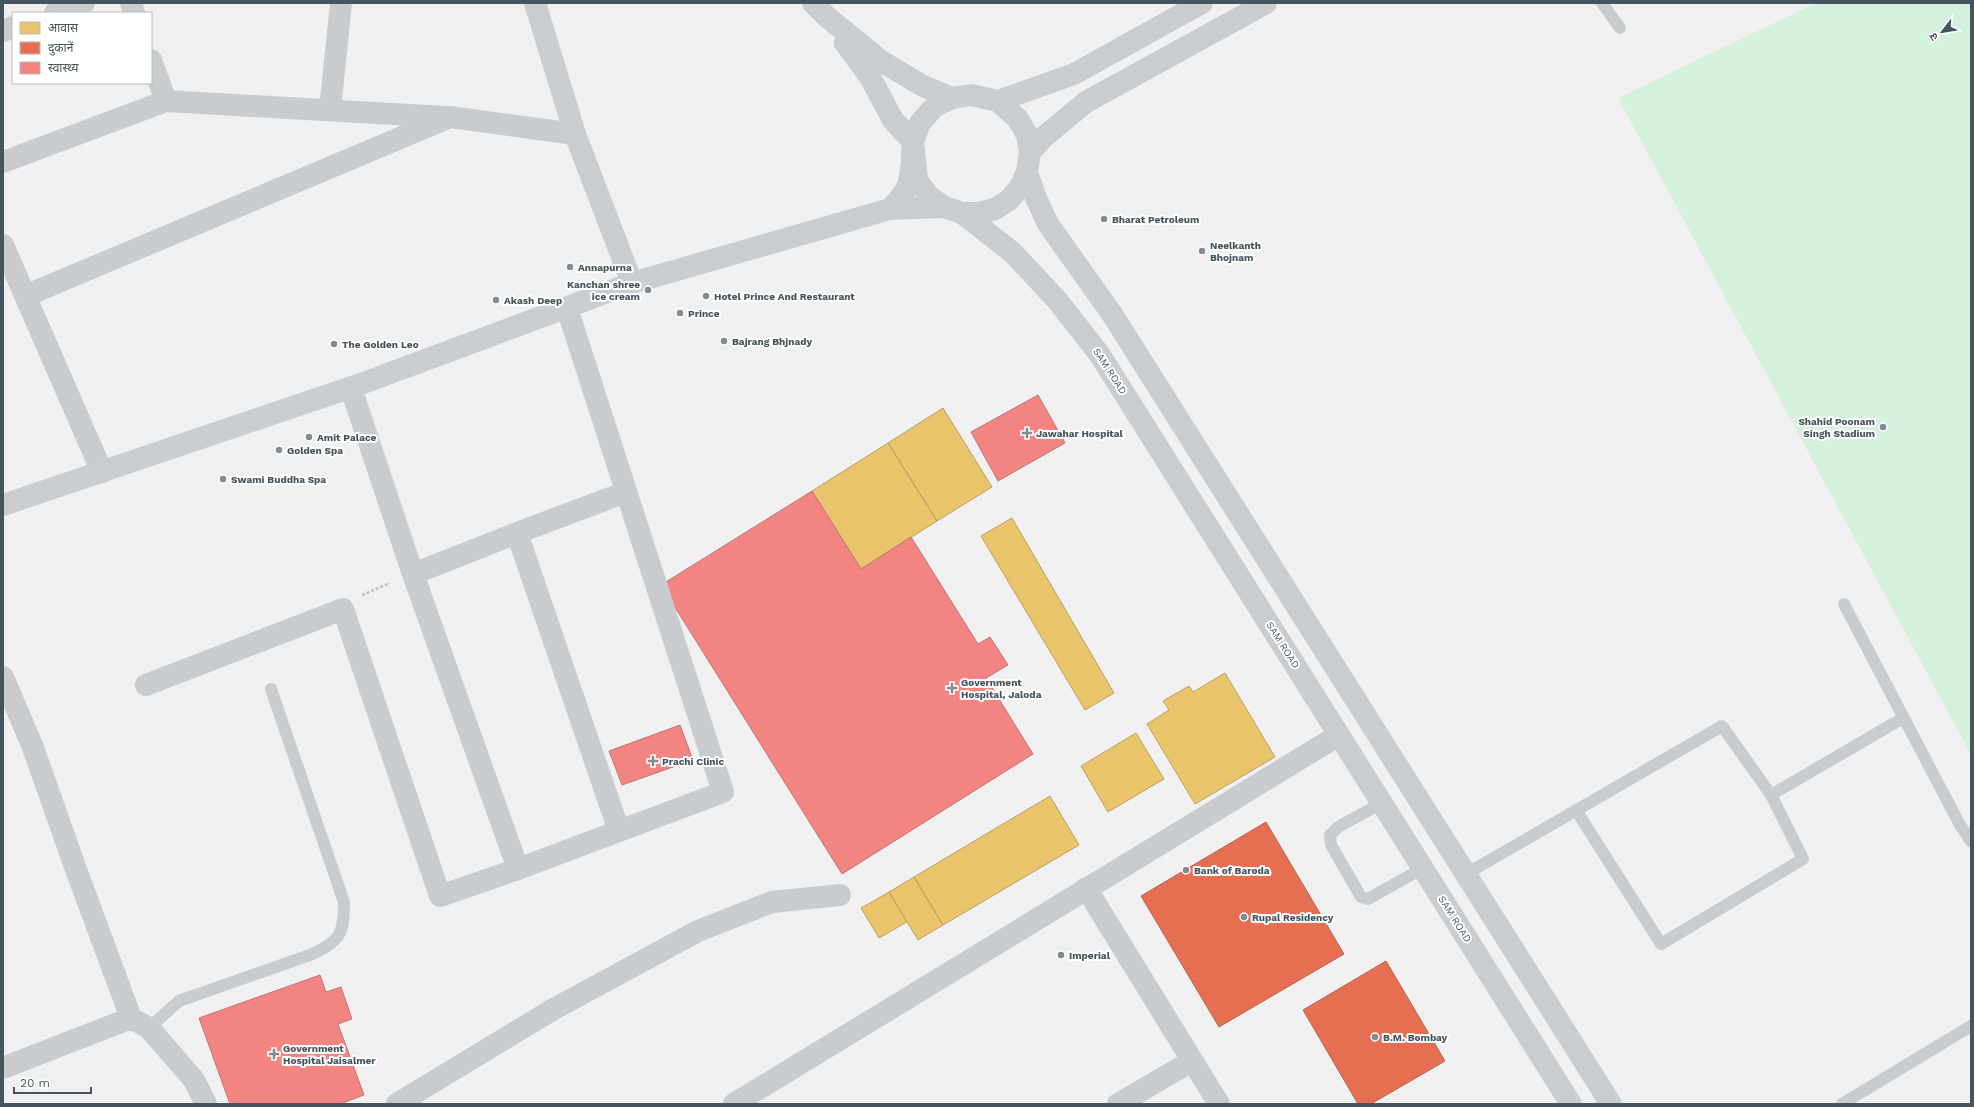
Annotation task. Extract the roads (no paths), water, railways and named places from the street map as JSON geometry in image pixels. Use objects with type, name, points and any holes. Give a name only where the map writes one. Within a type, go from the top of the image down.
[{"type":"main road","points":[[535,3],[575,134],[632,283]]},
{"type":"main road","points":[[998,101],[1074,74],[1202,3]]},
{"type":"main road","points":[[3,504],[351,388],[632,283],[890,209],[953,210],[979,213],[995,209],[1013,196],[1020,187],[1028,162],[1045,136],[1086,102],[1266,3]]},
{"type":"main road","points":[[819,10],[881,61],[923,86],[952,98]]},
{"type":"main road","points":[[819,10],[870,77],[893,120],[913,142],[917,180],[929,196],[953,210]]},
{"type":"main road","points":[[890,209],[903,197],[909,183],[913,142],[920,123],[934,107],[952,98],[971,95],[998,101],[1018,119],[1027,135],[1028,162],[1036,198],[1048,224],[1112,314],[1611,1104]]},
{"type":"main road","name":"SAM ROAD","points":[[953,210],[1012,252],[1057,300],[1100,355],[1571,1104]]},
{"type":"street","points":[[58,12],[84,3]]},
{"type":"street","points":[[330,110],[341,3]]},
{"type":"street","points":[[152,63],[166,101]]},
{"type":"street","points":[[3,162],[166,101],[450,117],[575,134]]},
{"type":"street","points":[[25,296],[450,117]]},
{"type":"street","points":[[3,245],[102,472]]},
{"type":"street","points":[[146,685],[343,609],[440,896],[619,832],[723,792],[566,308]]},
{"type":"street","points":[[351,388],[413,574],[518,869]]},
{"type":"street","points":[[413,574],[626,492]]},
{"type":"street","points":[[517,533],[619,832]]},
{"type":"street","points":[[3,677],[32,745],[78,875],[140,1023],[194,1080],[206,1104]]},
{"type":"street","points":[[734,1104],[1339,735]]},
{"type":"street","points":[[1086,888],[1219,1104]]},
{"type":"street","points":[[397,1104],[552,1010],[698,930],[772,902],[840,895]]},
{"type":"street","points":[[3,1068],[140,1023]]},
{"type":"street","points":[[1118,1104],[1192,1061]]},
{"type":"lane","points":[[1602,3],[1620,28]]},
{"type":"lane","points":[[1844,604],[1960,825],[1971,841]]},
{"type":"lane","points":[[140,1023],[179,1001],[310,955],[328,947],[339,936],[344,922],[344,902],[271,689]]},
{"type":"lane","points":[[1771,795],[1903,718]]},
{"type":"lane","points":[[1466,874],[1576,810],[1722,726],[1771,795],[1803,859],[1661,944],[1576,810]]},
{"type":"lane","points":[[1382,803],[1338,827],[1330,835],[1331,845],[1361,897],[1368,899],[1423,868]]},
{"type":"lane","points":[[1842,1104],[1971,1026]]},
{"type":"place","name":"Bharat Petroleum","points":[[1104,219]]},
{"type":"place","name":"Neelkanth Bhojnam","points":[[1202,251]]},
{"type":"place","name":"Annapurna","points":[[570,267]]},
{"type":"place","name":"Kanchan shree ice cream","points":[[648,290]]},
{"type":"place","name":"Hotel Prince And Restaurant","points":[[706,296]]},
{"type":"place","name":"Akash Deep","points":[[496,300]]},
{"type":"place","name":"Prince","points":[[680,313]]},
{"type":"place","name":"Bajrang Bhjnady","points":[[724,341]]},
{"type":"place","name":"The Golden Leo","points":[[334,344]]},
{"type":"place","name":"Shahid Poonam Singh Stadium","points":[[1883,427]]},
{"type":"place","name":"Jawahar Hospital","points":[[1027,433]]},
{"type":"place","name":"Amit Palace","points":[[309,437]]},
{"type":"place","name":"Golden Spa","points":[[279,450]]},
{"type":"place","name":"Swami Buddha Spa","points":[[223,479]]},
{"type":"place","name":"Government Hospital, Jaloda","points":[[952,688]]},
{"type":"place","name":"Prachi Clinic","points":[[653,761]]},
{"type":"place","name":"Bank of Baroda","points":[[1186,870]]},
{"type":"place","name":"Rupal Residency","points":[[1244,917]]},
{"type":"place","name":"Imperial","points":[[1061,955]]},
{"type":"place","name":"B.M. Bombay","points":[[1375,1037]]},
{"type":"place","name":"Government Hospital Jaisalmer","points":[[274,1054]]}]
